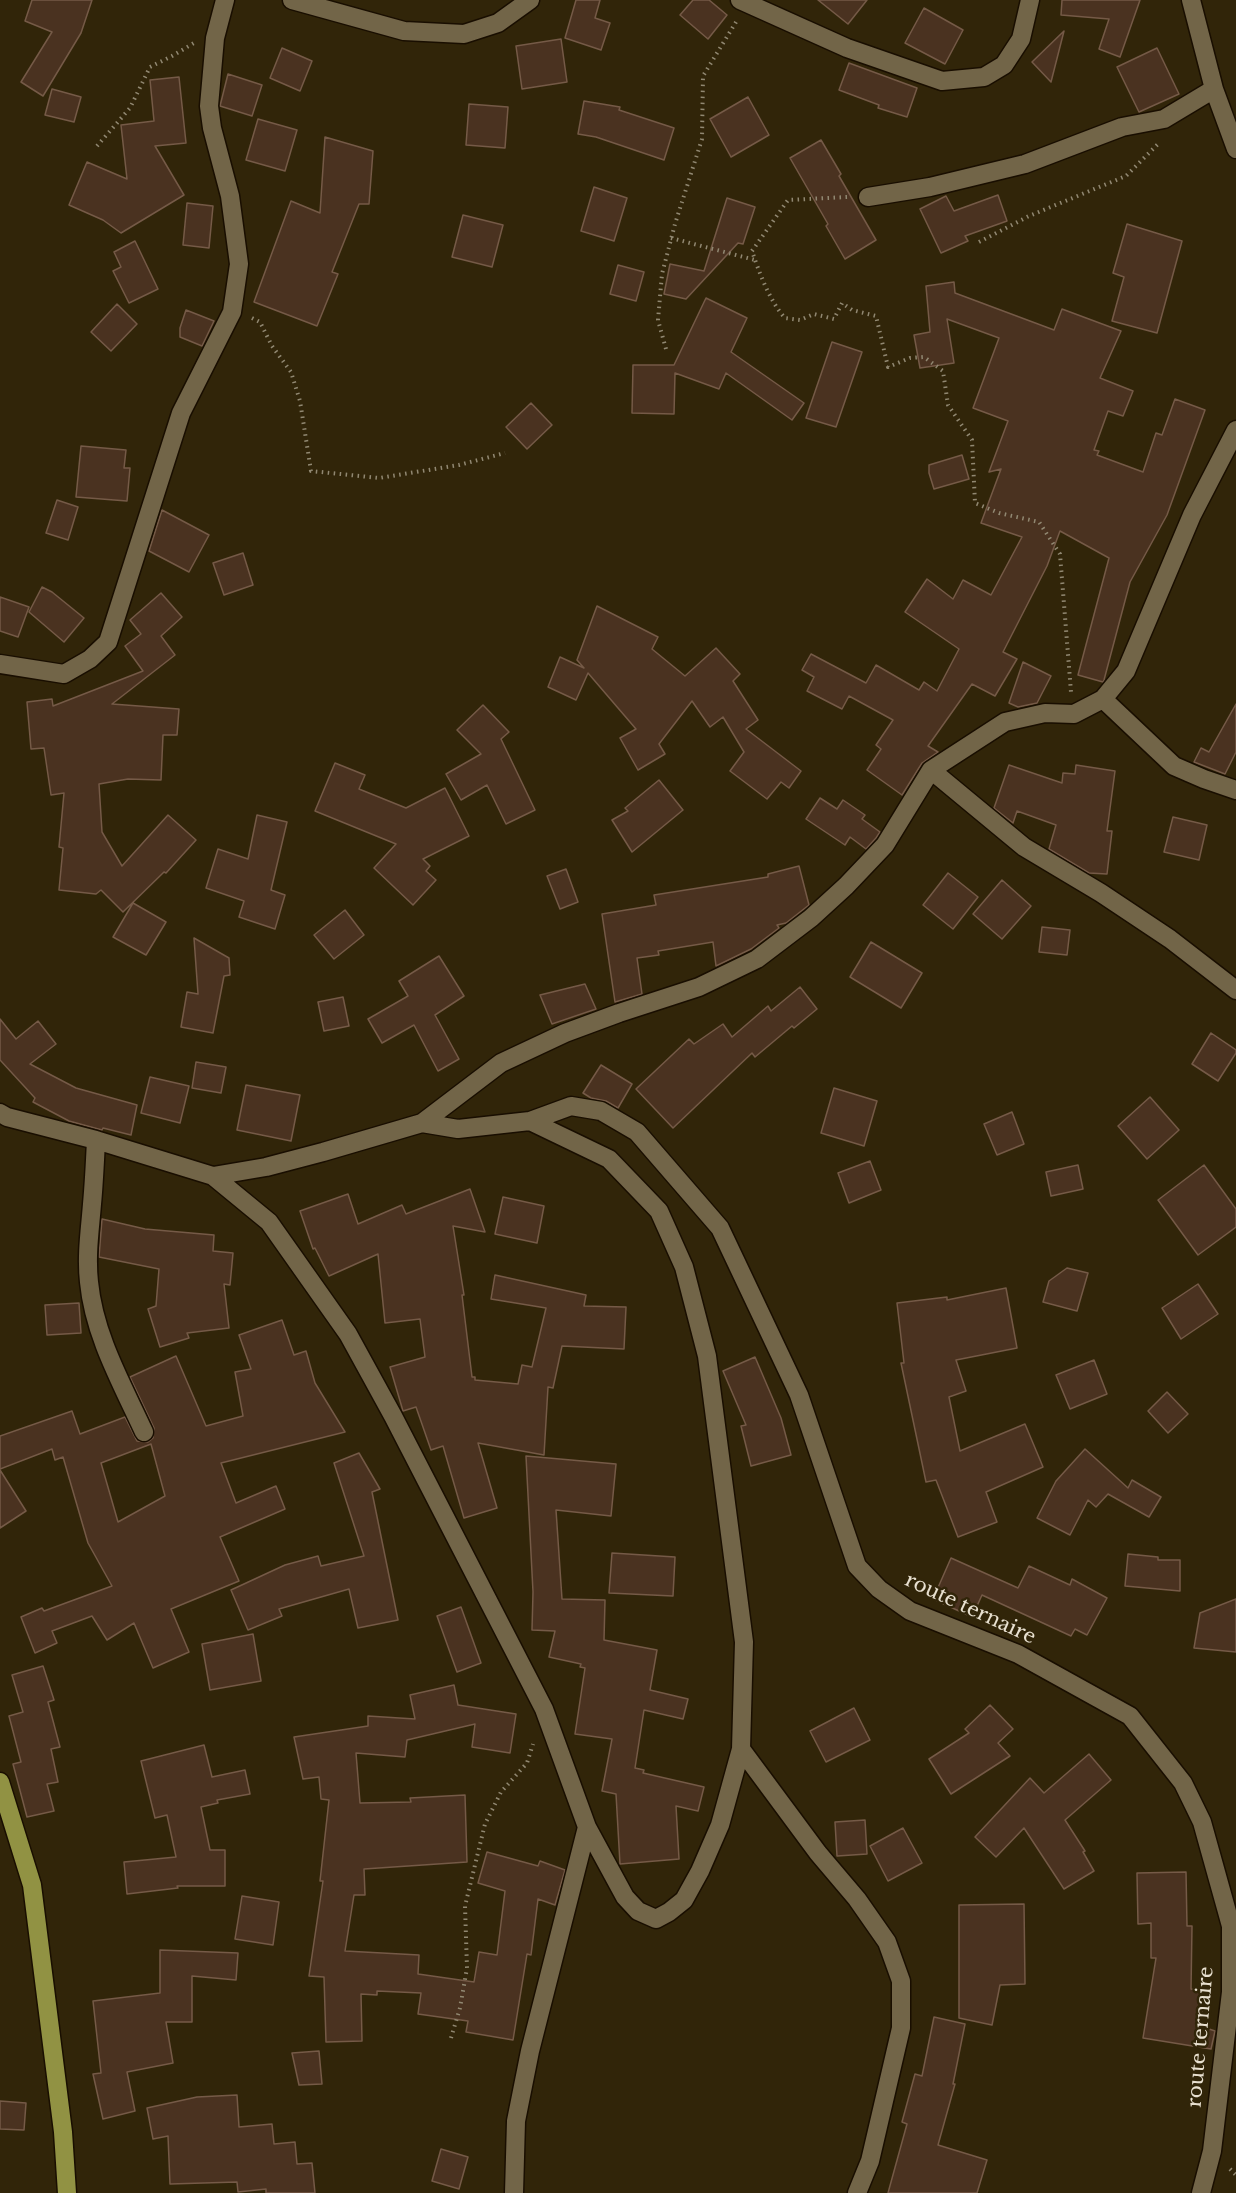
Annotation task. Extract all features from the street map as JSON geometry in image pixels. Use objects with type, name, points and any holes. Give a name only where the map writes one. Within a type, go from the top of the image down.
[{"type":"main road","points":[[0,1782],[32,1886],[63,2132],[67,2193]]},
{"type":"street","points":[[0,664],[64,674],[90,659],[108,642],[181,413],[232,312],[239,264],[230,196],[212,128],[209,106],[215,38],[225,0]]},
{"type":"street","points":[[292,0],[404,30],[464,34],[498,22],[530,0]]},
{"type":"street","points":[[744,2],[848,48],[942,81],[984,77],[1004,65],[1021,39],[1030,0]]},
{"type":"street","points":[[1191,0],[1214,89],[1236,149]]},
{"type":"street","points":[[868,197],[930,187],[1024,164],[1122,127],[1164,119],[1214,89]]},
{"type":"street","points":[[213,1176],[277,1164],[422,1123],[501,1063],[565,1033],[699,987],[757,959],[811,918],[885,845],[931,770],[1005,722],[1045,713],[1074,714],[1102,699],[1126,671],[1183,536],[1236,430]]},
{"type":"street","points":[[1102,699],[1174,766],[1204,780],[1236,790]]},
{"type":"street","points":[[931,770],[1024,847],[1101,893],[1170,939],[1236,990]]},
{"type":"street","name":"route ternaire","points":[[422,1123],[458,1129],[530,1121],[571,1106],[601,1111],[637,1132],[720,1228],[798,1395],[857,1566],[879,1589],[910,1611],[1017,1654],[1130,1716],[1183,1784],[1202,1822],[1231,1926],[1231,1992],[1212,2151],[1201,2193]]},
{"type":"street","points":[[0,1113],[7,1117],[96,1140],[213,1176],[269,1222],[348,1334],[393,1416],[544,1709],[587,1827],[625,1897],[638,1911],[656,1919],[684,1900],[700,1871],[720,1825],[741,1749],[744,1642],[707,1356],[684,1267],[659,1211],[609,1159],[530,1121]]},
{"type":"street","points":[[96,1140],[87,1253],[89,1284],[94,1314],[106,1349],[144,1432]]},
{"type":"street","points":[[741,1749],[818,1853],[857,1899],[887,1942],[901,1981],[901,2028],[870,2161],[857,2193]]},
{"type":"street","points":[[514,2193],[516,2121],[530,2051],[587,1827]]},
{"type":"path","points":[[666,349],[658,320],[662,274],[702,139],[704,76],[744,2]]},
{"type":"path","points":[[97,146],[129,108],[150,67],[198,41],[215,38]]},
{"type":"path","points":[[979,242],[1029,216],[1126,176],[1166,136]]},
{"type":"path","points":[[868,197],[788,200],[752,251],[755,260],[775,308],[785,318],[800,320],[814,314],[834,319],[842,303],[852,310],[876,316],[888,367],[910,358],[924,357],[943,371],[948,405],[972,440],[975,503],[999,513],[1039,522],[1060,554],[1074,714]]},
{"type":"path","points":[[671,238],[755,260]]},
{"type":"path","points":[[232,312],[247,315],[260,322],[272,346],[291,372],[300,401],[311,471],[379,478],[459,465],[505,453]]},
{"type":"path","points":[[451,2038],[460,2008],[467,1968],[465,1906],[485,1824],[501,1792],[527,1763],[544,1709]]},
{"type":"building","points":[[32,0],[92,0],[81,33],[43,96],[21,82],[52,32],[25,21]]},
{"type":"building","points":[[576,0],[600,0],[595,18],[610,23],[601,50],[565,38]]},
{"type":"building","points":[[693,0],[709,0],[727,15],[708,39],[680,15]]},
{"type":"building","points":[[818,0],[867,0],[848,24]]},
{"type":"building","points":[[1062,0],[1140,0],[1120,57],[1099,49],[1109,19],[1061,15]]},
{"type":"building","points":[[924,8],[963,30],[945,64],[905,43]]},
{"type":"building","points":[[1064,31],[1051,82],[1032,62]]},
{"type":"building","points":[[561,39],[567,82],[522,89],[516,46]]},
{"type":"building","points":[[282,48],[312,61],[300,91],[270,78]]},
{"type":"building","points":[[1157,48],[1179,94],[1139,112],[1117,67]]},
{"type":"building","points":[[849,63],[917,88],[907,117],[878,108],[879,105],[839,90]]},
{"type":"building","points":[[228,74],[262,85],[252,116],[220,106]]},
{"type":"building","points":[[179,77],[186,143],[155,146],[184,195],[121,233],[103,220],[69,205],[87,162],[127,179],[121,125],[154,121],[150,80]]},
{"type":"building","points":[[52,89],[81,97],[74,122],[45,115]]},
{"type":"building","points":[[748,97],[769,135],[731,157],[710,119]]},
{"type":"building","points":[[584,101],[620,107],[619,110],[674,128],[664,160],[596,137],[578,134]]},
{"type":"building","points":[[469,104],[508,107],[505,148],[466,145]]},
{"type":"building","points":[[258,119],[297,130],[285,171],[246,160]]},
{"type":"building","points":[[325,137],[373,151],[369,204],[359,204],[332,272],[338,274],[317,326],[254,302],[291,201],[320,213]]},
{"type":"building","points":[[821,140],[876,240],[845,259],[826,226],[828,224],[790,158]]},
{"type":"building","points":[[594,187],[627,198],[614,241],[581,231]]},
{"type":"building","points":[[998,195],[1007,221],[965,236],[968,241],[941,253],[920,209],[946,196],[954,211]]},
{"type":"building","points":[[727,198],[755,207],[743,244],[738,243],[686,299],[664,294],[670,264],[704,271]]},
{"type":"building","points":[[187,203],[213,206],[209,248],[183,245]]},
{"type":"building","points":[[463,215],[503,225],[492,267],[452,257]]},
{"type":"building","points":[[1127,224],[1182,241],[1157,333],[1112,321],[1124,277],[1113,273]]},
{"type":"building","points":[[135,241],[158,289],[129,303],[113,271],[121,267],[114,252]]},
{"type":"building","points":[[618,265],[644,272],[636,301],[610,294]]},
{"type":"building","points":[[954,282],[955,293],[1054,330],[1062,309],[1121,331],[1100,378],[1133,391],[1123,416],[1108,411],[1094,450],[1099,451],[1097,455],[1143,472],[1156,433],[1162,435],[1175,399],[1205,410],[1167,515],[1130,582],[1103,682],[1078,675],[1109,558],[1060,531],[1047,566],[1003,652],[1017,659],[995,696],[972,684],[928,746],[938,752],[922,763],[902,795],[867,770],[881,749],[876,745],[893,720],[849,696],[842,709],[807,691],[814,677],[802,670],[811,654],[866,683],[876,665],[919,690],[924,682],[937,691],[959,649],[905,612],[927,579],[953,599],[963,580],[991,595],[1022,537],[981,523],[1001,469],[989,472],[1008,421],[973,408],[999,338],[947,319],[954,363],[920,368],[914,335],[930,332],[926,286]]},
{"type":"building","points":[[706,298],[747,318],[731,352],[804,403],[792,420],[726,373],[719,389],[675,373],[674,414],[632,413],[633,365],[674,365]]},
{"type":"building","points":[[117,304],[137,324],[111,351],[91,332]]},
{"type":"building","points":[[186,310],[214,321],[202,346],[180,337],[180,328]]},
{"type":"building","points":[[832,342],[862,352],[836,427],[806,418]]},
{"type":"building","points":[[531,403],[552,425],[527,449],[506,427]]},
{"type":"building","points":[[81,446],[126,450],[124,468],[130,468],[127,501],[76,497]]},
{"type":"building","points":[[962,455],[969,479],[934,489],[929,465]]},
{"type":"building","points":[[57,500],[78,507],[68,540],[46,533]]},
{"type":"building","points":[[162,510],[209,535],[189,572],[149,551]]},
{"type":"building","points":[[243,553],[253,585],[224,595],[213,563]]},
{"type":"building","points":[[42,587],[52,592],[84,618],[64,642],[29,612]]},
{"type":"building","points":[[161,593],[182,617],[161,636],[175,655],[112,704],[179,709],[177,735],[163,735],[161,780],[128,779],[99,784],[102,832],[122,866],[168,815],[196,840],[166,873],[164,872],[123,912],[101,890],[96,894],[59,890],[63,848],[59,847],[64,793],[51,795],[44,748],[31,749],[27,702],[52,699],[53,706],[143,671],[125,646],[141,634],[130,620]]},
{"type":"building","points":[[0,597],[29,607],[18,637],[0,631]]},
{"type":"building","points":[[597,606],[658,637],[652,649],[685,676],[716,648],[740,674],[733,681],[758,720],[746,729],[801,771],[789,788],[781,782],[767,799],[730,771],[744,752],[723,717],[710,727],[692,701],[659,744],[665,754],[638,770],[620,738],[636,729],[588,673],[576,700],[548,687],[560,657],[584,668],[577,660]]},
{"type":"building","points":[[1023,662],[1051,676],[1037,703],[1018,707],[1009,703]]},
{"type":"building","points":[[1236,704],[1236,752],[1225,774],[1194,762],[1201,748],[1209,752]]},
{"type":"building","points":[[483,705],[509,732],[501,739],[535,810],[506,824],[487,785],[461,800],[446,774],[481,754],[457,730]]},
{"type":"building","points":[[335,763],[365,775],[359,789],[406,808],[445,788],[469,836],[423,859],[430,866],[426,871],[436,880],[413,905],[374,868],[396,844],[315,811]]},
{"type":"building","points":[[1009,765],[1062,783],[1063,773],[1075,774],[1076,765],[1115,771],[1107,831],[1112,831],[1107,874],[1089,873],[1049,849],[1056,825],[1017,811],[1013,823],[994,808]]},
{"type":"building","points":[[659,780],[683,810],[632,852],[612,820],[628,811],[625,808]]},
{"type":"building","points":[[820,798],[837,809],[843,800],[865,815],[862,819],[880,832],[866,849],[850,837],[845,845],[806,819]]},
{"type":"building","points":[[257,815],[287,822],[271,890],[285,895],[275,929],[239,917],[244,901],[206,888],[218,849],[248,859]]},
{"type":"building","points":[[1173,817],[1207,825],[1199,860],[1164,852]]},
{"type":"building","points":[[799,866],[809,905],[786,923],[777,925],[779,928],[751,949],[716,966],[713,942],[658,951],[659,955],[637,958],[642,994],[615,1002],[602,914],[656,905],[654,895],[768,877],[768,874]]},
{"type":"building","points":[[566,869],[578,902],[560,909],[547,876]]},
{"type":"building","points":[[948,873],[978,897],[953,929],[923,905]]},
{"type":"building","points":[[1002,880],[1031,906],[1002,939],[973,914]]},
{"type":"building","points":[[133,903],[166,922],[146,955],[113,937]]},
{"type":"building","points":[[345,910],[364,935],[334,959],[314,935]]},
{"type":"building","points":[[1042,927],[1070,930],[1067,955],[1039,952]]},
{"type":"building","points":[[194,938],[229,958],[230,975],[224,976],[213,1033],[181,1027],[187,992],[198,994]]},
{"type":"building","points":[[871,942],[922,973],[901,1008],[850,977]]},
{"type":"building","points":[[439,956],[464,996],[435,1015],[459,1059],[438,1071],[414,1025],[382,1043],[368,1019],[408,996],[399,981]]},
{"type":"building","points":[[585,984],[596,1009],[552,1024],[540,995]]},
{"type":"building","points":[[800,987],[817,1009],[794,1028],[792,1026],[755,1057],[752,1053],[673,1128],[636,1089],[689,1039],[694,1044],[723,1024],[732,1037],[768,1006],[771,1011]]},
{"type":"building","points":[[343,997],[349,1026],[324,1031],[318,1002]]},
{"type":"building","points":[[0,1019],[16,1039],[38,1021],[56,1044],[30,1064],[76,1088],[137,1105],[131,1135],[69,1121],[33,1102],[35,1098],[0,1060]]},
{"type":"building","points":[[1211,1033],[1236,1050],[1218,1081],[1192,1064]]},
{"type":"building","points":[[196,1062],[226,1067],[221,1093],[192,1088]]},
{"type":"building","points":[[601,1065],[632,1084],[618,1108],[583,1093]]},
{"type":"building","points":[[150,1077],[189,1086],[180,1123],[141,1113]]},
{"type":"building","points":[[246,1085],[300,1095],[291,1141],[237,1130]]},
{"type":"building","points":[[834,1088],[877,1101],[864,1146],[821,1133]]},
{"type":"building","points":[[1150,1097],[1179,1130],[1147,1159],[1118,1126]]},
{"type":"building","points":[[1012,1112],[1024,1144],[997,1155],[984,1124]]},
{"type":"building","points":[[870,1161],[881,1190],[849,1203],[838,1173]]},
{"type":"building","points":[[1078,1165],[1083,1189],[1051,1196],[1046,1172]]},
{"type":"building","points":[[1204,1165],[1236,1209],[1236,1227],[1198,1255],[1158,1200]]},
{"type":"building","points":[[470,1189],[485,1232],[453,1226],[464,1295],[462,1295],[472,1377],[475,1377],[475,1380],[518,1384],[522,1365],[532,1367],[546,1308],[491,1299],[495,1275],[586,1295],[584,1306],[626,1307],[624,1349],[562,1346],[553,1388],[548,1387],[544,1455],[478,1443],[497,1508],[464,1518],[443,1446],[431,1450],[416,1407],[403,1411],[390,1367],[425,1357],[420,1319],[385,1323],[378,1254],[329,1276],[315,1248],[313,1249],[300,1211],[348,1194],[358,1224],[402,1205],[406,1214]]},
{"type":"building","points":[[503,1197],[544,1206],[537,1243],[495,1234]]},
{"type":"building","points":[[102,1219],[145,1229],[214,1235],[213,1251],[233,1253],[230,1285],[224,1284],[229,1328],[187,1333],[189,1338],[160,1347],[148,1309],[156,1306],[159,1269],[99,1257]]},
{"type":"building","points":[[1067,1268],[1088,1273],[1077,1311],[1043,1302],[1049,1281]]},
{"type":"building","points":[[1198,1284],[1218,1314],[1181,1339],[1162,1308]]},
{"type":"building","points":[[1006,1288],[1017,1348],[956,1360],[966,1391],[949,1397],[960,1451],[1025,1424],[1043,1467],[986,1492],[997,1522],[958,1537],[936,1480],[926,1482],[901,1363],[904,1363],[897,1303],[947,1297],[947,1300]]},
{"type":"building","points":[[79,1303],[81,1333],[47,1335],[45,1305]]},
{"type":"building","points":[[282,1320],[294,1355],[306,1351],[315,1383],[345,1432],[221,1463],[236,1503],[276,1486],[285,1509],[220,1537],[239,1581],[171,1609],[189,1652],[153,1668],[134,1623],[107,1640],[92,1616],[52,1631],[57,1643],[35,1653],[21,1617],[112,1586],[88,1543],[63,1457],[55,1460],[52,1449],[0,1469],[0,1436],[72,1411],[80,1434],[125,1417],[137,1441],[148,1442],[153,1438],[154,1428],[130,1377],[176,1356],[206,1426],[243,1416],[235,1372],[251,1369],[239,1335]],"holes":[[[151,1444],[165,1496],[118,1522],[101,1463]]]},
{"type":"building","points":[[755,1357],[781,1418],[791,1455],[751,1466],[741,1426],[746,1425],[723,1371]]},
{"type":"building","points":[[1094,1360],[1107,1394],[1070,1409],[1056,1375]]},
{"type":"building","points":[[1167,1392],[1188,1414],[1168,1433],[1148,1411]]},
{"type":"building","points":[[1085,1449],[1128,1488],[1132,1480],[1161,1497],[1149,1517],[1108,1494],[1096,1507],[1088,1500],[1070,1535],[1037,1518],[1056,1481]]},
{"type":"building","points":[[359,1453],[380,1489],[372,1492],[398,1620],[358,1628],[349,1589],[279,1609],[282,1616],[248,1630],[231,1590],[285,1565],[318,1556],[321,1566],[364,1556],[334,1463]]},
{"type":"building","points":[[526,1456],[616,1464],[611,1516],[556,1510],[562,1599],[605,1600],[604,1640],[657,1650],[650,1690],[688,1699],[683,1719],[644,1710],[635,1768],[644,1770],[643,1773],[704,1787],[698,1811],[676,1806],[679,1859],[620,1864],[616,1794],[602,1791],[612,1739],[575,1734],[585,1668],[580,1667],[581,1664],[549,1657],[555,1631],[532,1630],[533,1592]]},
{"type":"building","points":[[0,1470],[26,1511],[0,1528]]},
{"type":"building","points":[[612,1553],[675,1557],[673,1596],[609,1593]]},
{"type":"building","points":[[1128,1554],[1158,1557],[1158,1560],[1180,1560],[1180,1591],[1125,1586]]},
{"type":"building","points":[[951,1558],[1018,1588],[1029,1566],[1070,1585],[1072,1579],[1107,1598],[1087,1635],[1075,1629],[1071,1636],[982,1595],[972,1617],[933,1599]]},
{"type":"building","points":[[1236,1599],[1236,1652],[1194,1648],[1200,1613]]},
{"type":"building","points":[[461,1607],[481,1663],[457,1672],[437,1616]]},
{"type":"building","points":[[253,1634],[261,1681],[210,1690],[202,1644]]},
{"type":"building","points":[[43,1666],[54,1700],[48,1702],[60,1747],[51,1749],[58,1782],[47,1784],[54,1811],[27,1817],[13,1764],[21,1762],[9,1716],[23,1712],[12,1675]]},
{"type":"building","points":[[454,1685],[458,1705],[516,1714],[510,1753],[472,1747],[475,1724],[407,1740],[405,1757],[356,1753],[360,1803],[411,1802],[410,1798],[465,1795],[467,1862],[364,1869],[365,1895],[354,1895],[345,1951],[419,1955],[418,1974],[474,1982],[479,1952],[497,1955],[505,1891],[478,1883],[487,1852],[538,1866],[540,1861],[565,1870],[555,1905],[538,1899],[531,1955],[527,1954],[513,2040],[466,2032],[468,2021],[418,2014],[421,1993],[377,1991],[377,1995],[361,1994],[362,2041],[326,2042],[324,1977],[309,1976],[323,1881],[320,1881],[329,1800],[321,1799],[319,1777],[303,1779],[294,1737],[368,1726],[368,1716],[415,1719],[410,1695]]},
{"type":"building","points":[[990,1705],[1013,1729],[998,1743],[1010,1756],[951,1794],[929,1759],[969,1733],[965,1729]]},
{"type":"building","points":[[854,1708],[870,1740],[826,1762],[810,1731]]},
{"type":"building","points":[[204,1745],[212,1777],[245,1770],[250,1794],[217,1800],[218,1803],[201,1807],[210,1850],[225,1850],[225,1886],[177,1886],[178,1888],[127,1894],[124,1862],[176,1857],[167,1815],[155,1818],[141,1761]]},
{"type":"building","points":[[1089,1754],[1111,1780],[1065,1820],[1085,1851],[1083,1852],[1094,1871],[1064,1889],[1024,1828],[996,1857],[975,1837],[1030,1778],[1044,1793]]},
{"type":"building","points":[[865,1820],[867,1854],[837,1856],[835,1822]]},
{"type":"building","points":[[903,1828],[922,1863],[888,1881],[870,1846]]},
{"type":"building","points":[[1186,1872],[1187,1926],[1192,1926],[1191,1989],[1205,1992],[1200,2026],[1215,2031],[1211,2049],[1143,2038],[1156,1958],[1151,1958],[1151,1923],[1138,1924],[1137,1873]]},
{"type":"building","points":[[242,1896],[279,1902],[273,1945],[235,1939]]},
{"type":"building","points":[[1024,1904],[1025,1984],[1000,1985],[992,2025],[959,2018],[959,1905]]},
{"type":"building","points":[[160,1950],[238,1953],[236,1980],[192,1976],[192,2022],[166,2022],[173,2063],[127,2072],[135,2111],[103,2119],[93,2074],[101,2073],[93,2001],[160,1993]]},
{"type":"building","points":[[934,2017],[965,2024],[953,2084],[955,2084],[938,2145],[987,2160],[977,2193],[888,2193],[907,2124],[902,2122],[915,2074],[922,2076]]},
{"type":"building","points":[[319,2051],[322,2084],[299,2085],[292,2053]]},
{"type":"building","points":[[237,2095],[239,2127],[272,2124],[274,2144],[295,2142],[297,2164],[312,2163],[315,2193],[266,2193],[266,2189],[238,2192],[237,2182],[170,2184],[168,2136],[153,2139],[147,2108],[197,2097]]},
{"type":"building","points":[[0,2101],[26,2103],[24,2130],[0,2129]]},
{"type":"building","points":[[441,2149],[468,2157],[459,2189],[432,2181]]}]
